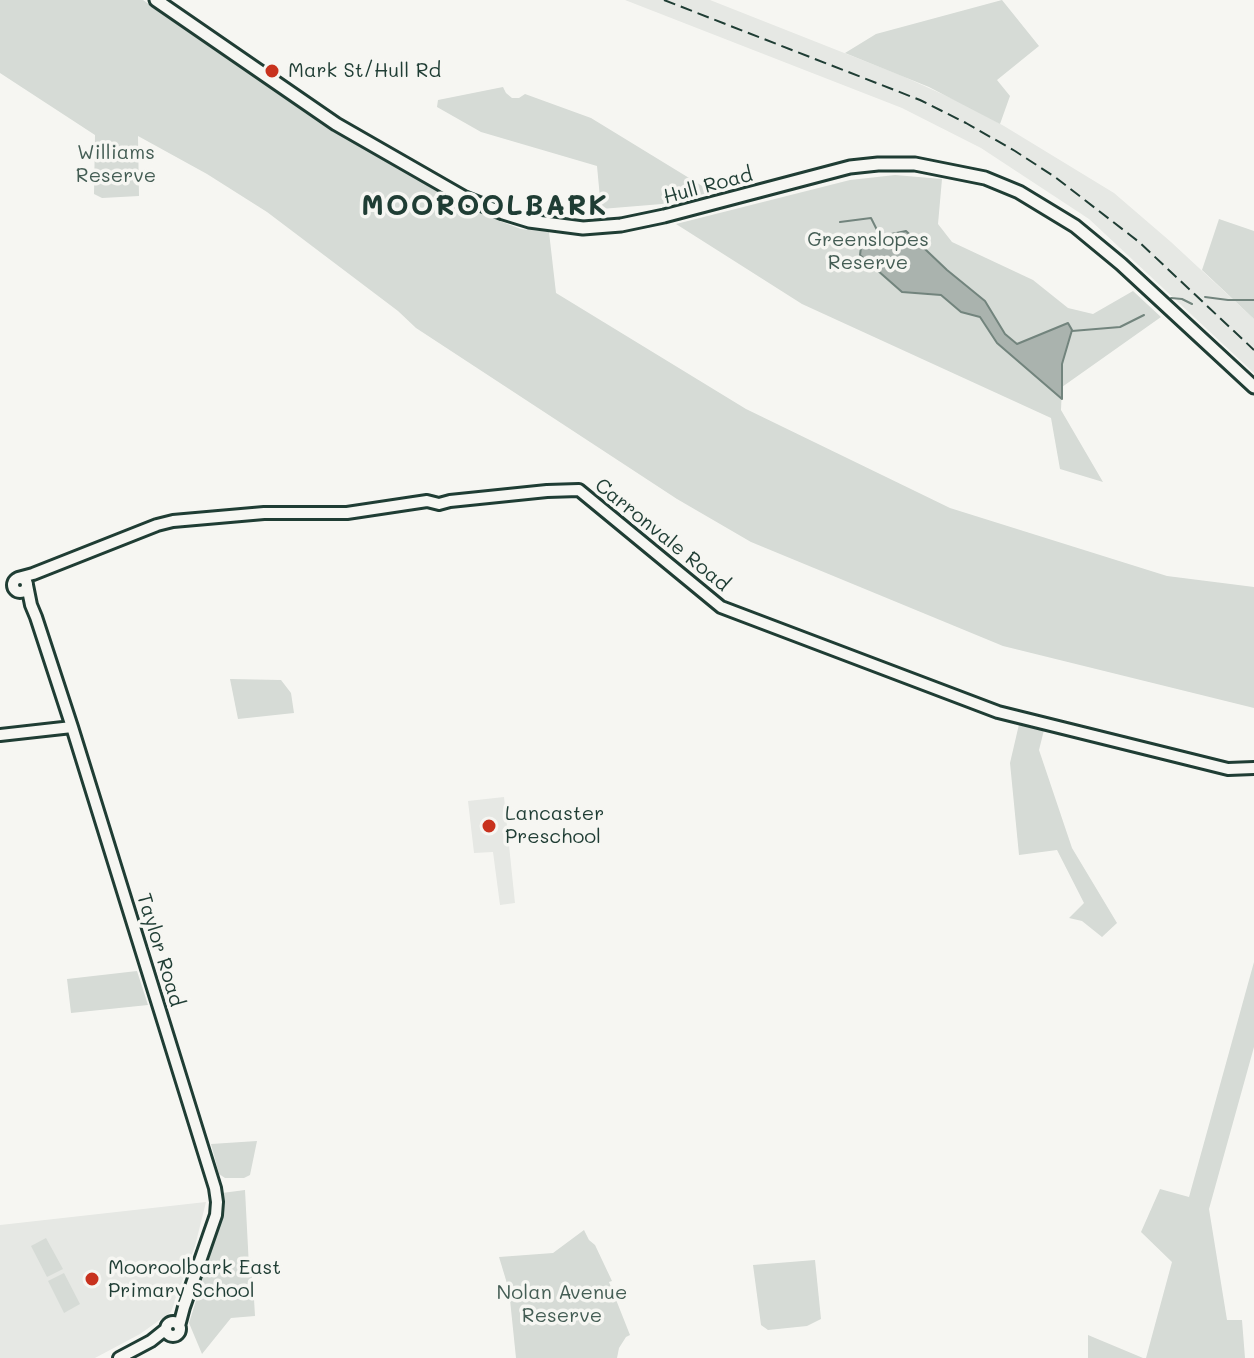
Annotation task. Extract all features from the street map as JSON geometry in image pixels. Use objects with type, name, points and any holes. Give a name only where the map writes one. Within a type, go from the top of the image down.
[{"type":"main road","name":"Hull Road","points":[[156,0],[336,124],[465,198],[529,221],[569,227],[621,225],[850,167],[878,164],[915,164],[985,178],[1019,192],[1075,226],[1121,264],[1254,387]]},
{"type":"street","name":"Carronvale Road","points":[[22,583],[173,521],[264,513],[347,513],[427,501],[439,504],[579,490],[721,607],[998,712],[1228,769],[1254,768]]},
{"type":"street","name":"Taylor Road","points":[[0,584],[22,583],[36,617],[215,1188],[216,1215],[184,1307],[172,1328],[119,1358]]},
{"type":"street","points":[[0,735],[72,727]]},
{"type":"shaded area","points":[[625,0],[710,0],[900,75],[1004,126],[1114,193],[1254,319],[1254,373],[1089,219],[981,148],[902,108]]},
{"type":"shaded area","points":[[906,231],[985,301],[1005,334],[1017,344],[1068,323],[1072,330],[1062,364],[1062,399],[997,343],[980,317],[961,312],[941,295],[902,292],[860,255],[862,240]]},
{"type":"shaded area","name":"Lancaster Preschool","points":[[504,797],[515,903],[500,905],[493,852],[474,853],[468,801]]},
{"type":"shaded area","name":"Mooroolbark East Primary School","points":[[206,1202],[195,1246],[171,1312],[140,1334],[95,1358],[0,1358],[0,1225]]},
{"type":"green space","name":"Williams Reserve","points":[[0,0],[143,0],[310,114],[424,183],[484,215],[521,229],[549,232],[556,293],[746,409],[950,508],[1167,576],[1254,587],[1254,708],[1003,646],[751,542],[677,499],[416,328],[267,212],[138,136],[139,196],[102,198],[94,194],[95,135],[0,73]]},
{"type":"green space","points":[[1002,0],[1039,46],[997,80],[1010,96],[1000,124],[929,87],[845,53],[876,34]]},
{"type":"green space","points":[[503,87],[512,98],[525,94],[591,118],[712,192],[662,204],[601,209],[597,166],[481,132],[437,107],[438,100]]},
{"type":"green space","name":"Greenslopes Reserve","points":[[895,175],[942,179],[938,224],[952,242],[1033,280],[1068,308],[1093,314],[1133,291],[1161,317],[1062,387],[1061,410],[1103,482],[1060,469],[1051,418],[802,304],[676,224],[850,180]]},
{"type":"green space","points":[[1219,219],[1254,231],[1254,319],[1202,270]]},
{"type":"green space","points":[[230,679],[281,680],[291,693],[294,713],[238,719]]},
{"type":"green space","points":[[1020,720],[1045,726],[1039,750],[1072,848],[1117,923],[1102,937],[1082,921],[1069,918],[1084,903],[1057,850],[1019,855],[1010,763]]},
{"type":"green space","points":[[1254,962],[1254,1047],[1209,1209],[1227,1320],[1242,1320],[1245,1358],[1146,1358],[1172,1262],[1141,1232],[1160,1189],[1189,1197]]},
{"type":"green space","points":[[137,971],[148,1005],[71,1013],[67,979]]},
{"type":"green space","points":[[257,1141],[250,1175],[225,1178],[219,1174],[211,1144]]},
{"type":"green space","points":[[245,1190],[255,1316],[231,1318],[202,1354],[189,1323],[217,1233],[223,1206],[222,1193]]},
{"type":"green space","name":"Nolan Avenue Reserve","points":[[584,1230],[595,1245],[612,1281],[609,1282],[630,1335],[619,1348],[617,1358],[516,1358],[509,1290],[499,1257],[553,1253]]},
{"type":"green space","points":[[46,1238],[63,1269],[47,1277],[31,1246]]},
{"type":"green space","points":[[815,1260],[821,1319],[807,1326],[768,1330],[761,1325],[753,1265]]},
{"type":"green space","points":[[64,1273],[80,1304],[64,1313],[48,1281]]},
{"type":"green space","points":[[1088,1335],[1143,1358],[1088,1358]]},
{"type":"waterway","points":[[840,222],[871,218],[880,236]]},
{"type":"waterway","points":[[1205,297],[1254,300]]},
{"type":"waterway","points":[[1171,298],[1192,304]]},
{"type":"waterway","points":[[1072,331],[1120,327],[1144,315]]},
{"type":"railway","points":[[664,0],[920,100],[1015,151],[1055,177],[1139,242],[1254,350]]},
{"type":"place","name":"Mark St/Hull Rd","points":[[272,71]]},
{"type":"place","name":"Lancaster Preschool","points":[[489,826]]},
{"type":"place","name":"Mooroolbark East Primary School","points":[[92,1279]]},
{"type":"district","name":"MOOROOLBARK","points":[[485,206]]}]
